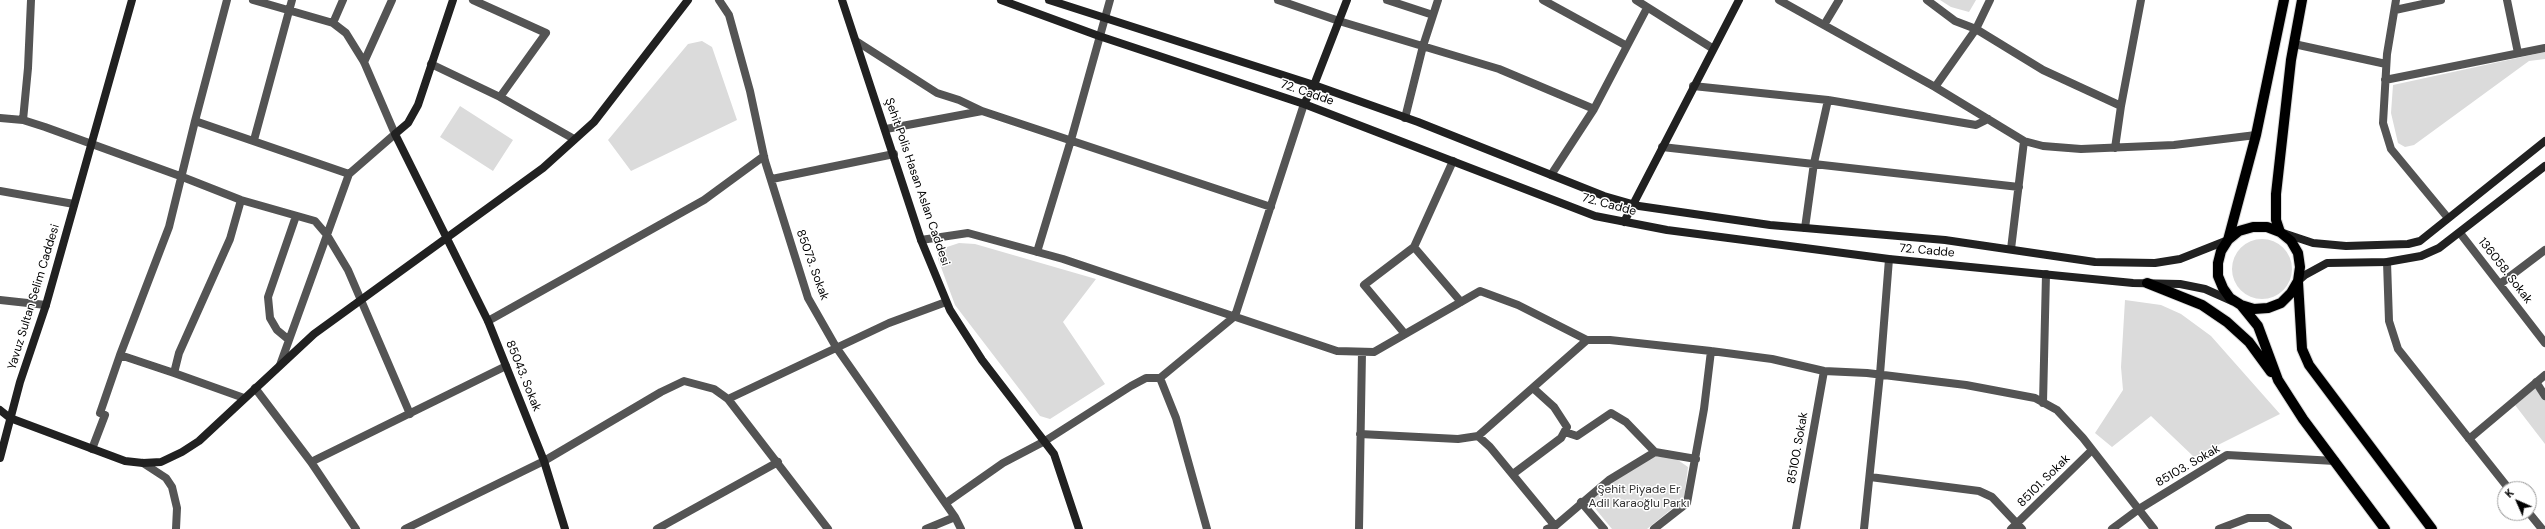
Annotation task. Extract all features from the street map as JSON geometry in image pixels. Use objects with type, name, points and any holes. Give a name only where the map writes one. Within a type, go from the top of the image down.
[{"type":"main road","name":"Yavuz Sultan Selim Caddesi","points":[[0,458],[10,418],[46,305],[132,0]]},
{"type":"main road","points":[[396,134],[408,123],[418,105],[453,0]]},
{"type":"main road","points":[[0,410],[10,418],[125,461],[143,463],[161,462],[182,452],[198,441],[314,334],[543,168],[594,122],[688,0]]},
{"type":"main road","name":"Şehit Polis Hasan Aslan Caddesi","points":[[842,0],[886,129],[921,240],[946,302],[982,360],[1054,454],[1079,529]]},
{"type":"main road","name":"72. Cadde","points":[[1001,0],[1099,36],[1304,104],[1588,213],[1624,222],[1889,259],[2194,286],[2241,305]]},
{"type":"main road","points":[[1049,0],[1104,20],[1314,85],[1405,118],[1604,196],[1633,204],[1770,225],[1945,240],[2095,262],[2155,264],[2180,260],[2228,240],[2239,231],[2253,227],[2267,227],[2313,243],[2361,246],[2408,244],[2420,241],[2545,141]]},
{"type":"main road","points":[[1304,104],[1314,85],[1347,0]]},
{"type":"main road","points":[[1624,222],[1712,48],[1738,0]]},
{"type":"main road","points":[[2284,0],[2256,135],[2228,240],[2221,251],[2218,263],[2218,276],[2222,288],[2230,298],[2241,305],[2254,309],[2268,308],[2281,303],[2292,293],[2298,281],[2305,275],[2327,263],[2387,262],[2421,256],[2439,248],[2545,166]]},
{"type":"main road","points":[[2302,0],[2294,44],[2276,194],[2276,220],[2280,232],[2291,241],[2298,253],[2300,267],[2298,281],[2302,349],[2309,365],[2432,529]]},
{"type":"main road","name":"85043. Sokak","points":[[396,134],[488,321],[544,461],[565,529]]},
{"type":"main road","points":[[2147,283],[2202,305],[2227,322],[2249,342],[2385,529]]},
{"type":"main road","points":[[2241,305],[2258,326],[2278,380]]},
{"type":"main road","points":[[0,420],[10,418]]},
{"type":"street","points":[[23,120],[28,68],[31,0]]},
{"type":"street","points":[[92,449],[105,415],[100,414],[120,355],[169,228],[180,176],[227,0]]},
{"type":"street","points":[[253,0],[333,23],[346,33],[364,62],[396,134],[349,174],[280,365]]},
{"type":"street","points":[[254,140],[292,0]]},
{"type":"street","points":[[333,23],[343,0]]},
{"type":"street","points":[[364,62],[392,0]]},
{"type":"street","points":[[473,0],[546,33],[500,97]]},
{"type":"street","name":"85073. Sokak","points":[[719,0],[729,15],[750,91],[764,156],[808,298],[836,347],[955,516],[961,529]]},
{"type":"street","points":[[1036,252],[1071,140],[1110,0]]},
{"type":"street","points":[[1278,0],[1339,21],[1499,69],[1594,109]]},
{"type":"street","points":[[1387,0],[1433,15]]},
{"type":"street","points":[[1405,118],[1423,46],[1438,0]]},
{"type":"street","points":[[1543,0],[1627,46]]},
{"type":"street","points":[[1636,0],[1712,48]]},
{"type":"street","points":[[1779,0],[1935,87],[2024,141],[2043,146],[2081,149],[2174,145],[2256,135]]},
{"type":"street","points":[[1824,25],[1838,0]]},
{"type":"street","points":[[1927,0],[1955,21],[1976,29],[2043,70],[2121,106]]},
{"type":"street","points":[[1935,87],[1976,29],[1990,0]]},
{"type":"street","points":[[2115,148],[2121,106],[2141,0]]},
{"type":"street","points":[[2396,0],[2386,64],[2383,123],[2391,149],[2448,218]]},
{"type":"street","points":[[2395,10],[2441,0]]},
{"type":"street","points":[[2507,0],[2518,53]]},
{"type":"street","points":[[1551,175],[1594,109],[1647,8]]},
{"type":"street","points":[[856,41],[937,93],[959,100],[982,111],[1271,207]]},
{"type":"street","points":[[2294,44],[2386,64]]},
{"type":"street","points":[[2385,80],[2545,48]]},
{"type":"street","points":[[431,64],[500,97],[574,139]]},
{"type":"street","points":[[1693,86],[1828,100],[1976,125],[1988,119]]},
{"type":"street","points":[[1805,228],[1814,163],[1828,100]]},
{"type":"street","points":[[946,503],[1003,462],[1045,441],[1131,386],[1146,378],[1160,378],[1235,316],[1304,104]]},
{"type":"street","points":[[886,129],[982,111]]},
{"type":"street","points":[[0,118],[23,120],[92,143],[241,200],[315,221],[327,235],[362,299],[410,414]]},
{"type":"street","points":[[195,121],[254,140],[349,174]]},
{"type":"street","points":[[2011,249],[2024,141]]},
{"type":"street","points":[[1662,147],[2019,187]]},
{"type":"street","points":[[772,179],[894,154]]},
{"type":"street","points":[[488,321],[704,200],[764,156]]},
{"type":"street","points":[[1405,334],[1364,285],[1414,246],[1453,161]]},
{"type":"street","points":[[0,191],[74,204]]},
{"type":"street","points":[[174,373],[179,353],[230,239],[241,200]]},
{"type":"street","points":[[289,340],[277,330],[270,318],[268,297],[296,216]]},
{"type":"street","points":[[921,240],[968,233],[1036,252],[1235,316],[1337,351],[1374,352],[1480,291],[1518,305],[1587,340],[1610,340],[1711,351],[1772,360],[1824,371],[1880,374],[1966,385],[2035,398],[2057,410],[2092,450],[2154,529]]},
{"type":"street","name":"136058. Sokak","points":[[2460,233],[2545,343]]},
{"type":"street","points":[[1414,246],[1461,302]]},
{"type":"street","points":[[2500,284],[2545,250]]},
{"type":"street","points":[[1864,529],[1880,374],[1889,259]]},
{"type":"street","points":[[2387,262],[2389,321],[2398,349],[2503,481]]},
{"type":"street","points":[[2043,403],[2046,274]]},
{"type":"street","points":[[0,300],[46,305]]},
{"type":"street","points":[[728,399],[889,323],[946,302]]},
{"type":"street","points":[[1360,434],[1458,439],[1478,436],[1587,340]]},
{"type":"street","points":[[1654,529],[1687,503],[1696,458],[1711,351]]},
{"type":"street","points":[[1359,529],[1362,352]]},
{"type":"street","points":[[120,355],[244,398]]},
{"type":"street","points":[[311,462],[506,366]]},
{"type":"street","name":"85100. Sokak","points":[[1796,529],[1824,371]]},
{"type":"street","points":[[2469,439],[2545,375]]},
{"type":"street","points":[[1160,378],[1176,418],[1207,529]]},
{"type":"street","points":[[405,529],[544,461],[661,392],[684,381],[714,389],[728,399],[778,462],[828,529]]},
{"type":"street","points":[[2536,382],[2545,396]]},
{"type":"street","points":[[255,388],[311,462],[356,529]]},
{"type":"street","points":[[1513,474],[1561,438],[1567,427],[1554,407],[1533,388]]},
{"type":"street","points":[[1565,432],[1577,436],[1611,413],[1626,422],[1655,452],[1696,458]]},
{"type":"street","points":[[1478,436],[1513,474],[1555,526]]},
{"type":"street","name":"85101. Sokak","points":[[2011,529],[2020,526],[2092,450]]},
{"type":"street","points":[[1546,529],[1555,526],[1609,480],[1655,452]]},
{"type":"street","name":"85103. Sokak","points":[[2112,529],[2138,509],[2227,455],[2335,461]]},
{"type":"street","points":[[657,529],[778,462]]},
{"type":"street","points":[[143,463],[166,478],[172,487],[177,508],[176,529]]},
{"type":"street","points":[[1870,477],[1979,491],[1992,497],[2020,526]]},
{"type":"street","points":[[1582,502],[1604,529]]},
{"type":"street","points":[[926,529],[955,516]]},
{"type":"street","points":[[2219,529],[2248,518],[2269,518],[2288,529]]},
{"type":"street","points":[[2536,521],[2542,529]]},
{"type":"green space","points":[[1940,0],[1976,0],[1969,12],[1951,7]]},
{"type":"green space","points":[[702,41],[712,47],[737,120],[631,171],[608,140],[688,44]]},
{"type":"green space","points":[[2545,52],[2545,59],[2529,61],[2414,145],[2405,147],[2398,143],[2391,113],[2393,85]]},
{"type":"green space","points":[[460,106],[513,140],[493,171],[440,137]]},
{"type":"green space","points":[[2262,239],[2279,244],[2287,252],[2292,269],[2287,286],[2279,294],[2262,299],[2245,294],[2237,286],[2232,269],[2237,252],[2245,244]]},
{"type":"green space","points":[[959,243],[975,244],[1096,279],[1063,322],[1105,384],[1050,419],[1040,416],[955,305],[938,259],[941,249]]},
{"type":"green space","points":[[2125,300],[2161,305],[2181,314],[2211,336],[2280,414],[2194,457],[2151,416],[2112,447],[2095,433],[2123,390],[2121,367]]},
{"type":"green space","points":[[2535,388],[2545,400],[2545,444],[2515,405]]},
{"type":"green space","name":"Şehit Piyade Er Adil Karaoğlu Parkı","points":[[1672,456],[1688,467],[1684,499],[1647,529],[1612,529],[1589,501],[1643,457]]}]
